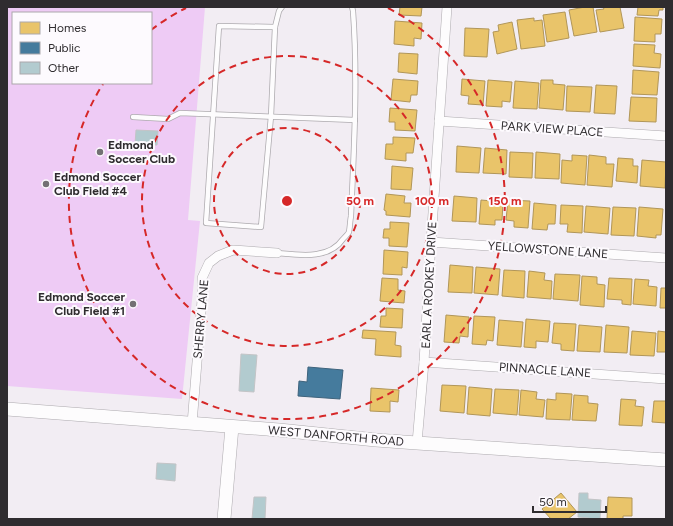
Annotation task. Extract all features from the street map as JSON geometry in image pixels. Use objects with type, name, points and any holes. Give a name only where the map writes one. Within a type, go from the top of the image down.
[{"type":"main road","name":"WEST DANFORTH ROAD","points":[[7,409],[278,430],[376,440],[666,460]]},
{"type":"main road","points":[[224,519],[232,427]]},
{"type":"street","name":"EARL A RODKEY DRIVE","points":[[418,443],[446,7]]},
{"type":"street","name":"PARK VIEW PLACE","points":[[438,121],[666,136]]},
{"type":"street","name":"YELLOWSTONE LANE","points":[[431,242],[666,258]]},
{"type":"street","name":"SHERRY LANE","points":[[192,424],[202,300],[202,278],[209,263],[218,256],[232,250],[276,253]]},
{"type":"street","name":"PINNACLE LANE","points":[[424,362],[666,379]]},
{"type":"lane","points":[[275,27],[220,26],[206,223],[261,227],[271,116],[275,27],[282,7]]},
{"type":"lane","points":[[276,253],[301,255],[319,254],[329,251],[340,244],[349,232],[355,120],[355,36],[352,7]]},
{"type":"lane","points":[[133,117],[168,119],[180,113],[355,120]]},
{"type":"shaded area","name":"Edmond Soccer Club","points":[[7,7],[205,7],[188,220],[200,221],[182,399],[7,386]]},
{"type":"building: Homes","points":[[400,7],[422,7],[421,16],[399,15]]},
{"type":"building: Homes","points":[[593,7],[597,32],[574,36],[569,10]]},
{"type":"building: Homes","points":[[603,7],[620,7],[624,28],[600,32],[596,10],[604,9]]},
{"type":"building: Homes","points":[[638,7],[663,7],[663,10],[659,10],[658,16],[637,15]]},
{"type":"building: Homes","points":[[565,12],[569,38],[547,42],[543,15]]},
{"type":"building: Homes","points":[[635,17],[662,19],[661,34],[655,34],[655,42],[634,41]]},
{"type":"building: Homes","points":[[534,18],[534,21],[542,20],[545,46],[521,49],[517,20]]},
{"type":"building: Homes","points":[[395,21],[422,23],[421,39],[414,38],[414,46],[394,44]]},
{"type":"building: Homes","points":[[512,22],[517,49],[497,54],[493,32],[499,31],[498,25]]},
{"type":"building: Homes","points":[[465,28],[489,29],[487,57],[464,56]]},
{"type":"building: Homes","points":[[634,44],[655,45],[654,53],[661,54],[660,68],[633,66]]},
{"type":"building: Homes","points":[[399,53],[418,54],[417,74],[398,72]]},
{"type":"building: Homes","points":[[633,70],[659,72],[657,95],[632,94]]},
{"type":"building: Homes","points":[[393,79],[418,81],[417,95],[411,95],[410,102],[391,100]]},
{"type":"building: Homes","points":[[462,79],[485,81],[483,105],[468,104],[469,96],[461,95]]},
{"type":"building: Homes","points":[[488,80],[512,82],[510,102],[502,101],[502,107],[486,106]]},
{"type":"building: Homes","points":[[541,80],[553,80],[553,84],[565,85],[563,110],[539,108]]},
{"type":"building: Homes","points":[[515,81],[539,83],[537,109],[513,108]]},
{"type":"building: Homes","points":[[596,85],[617,86],[615,114],[594,113]]},
{"type":"building: Homes","points":[[567,86],[592,87],[590,112],[566,111]]},
{"type":"building: Homes","points":[[631,97],[657,98],[656,122],[629,121]]},
{"type":"building: Homes","points":[[390,108],[417,110],[415,131],[395,130],[395,122],[389,122]]},
{"type":"building: Homes","points":[[393,137],[415,138],[413,153],[406,153],[406,161],[385,159],[386,144],[393,144]]},
{"type":"building: Homes","points":[[457,146],[481,148],[479,173],[456,172]]},
{"type":"building: Homes","points":[[485,148],[507,150],[506,174],[483,173]]},
{"type":"building: Homes","points":[[510,152],[533,153],[532,178],[509,177]]},
{"type":"building: Homes","points":[[536,152],[560,154],[559,179],[535,178]]},
{"type":"building: Homes","points":[[572,155],[587,156],[585,185],[561,183],[562,160],[572,161]]},
{"type":"building: Homes","points":[[589,155],[606,157],[606,164],[614,164],[612,187],[587,185]]},
{"type":"building: Homes","points":[[618,158],[633,159],[633,166],[638,166],[637,183],[616,181]]},
{"type":"building: Homes","points":[[642,160],[666,162],[665,188],[640,186]]},
{"type":"building: Homes","points":[[392,166],[413,168],[411,190],[391,189]]},
{"type":"building: Homes","points":[[386,194],[405,196],[404,203],[411,203],[410,217],[386,215],[386,211],[384,210]]},
{"type":"building: Homes","points":[[454,196],[477,198],[476,222],[452,221]]},
{"type":"building: Homes","points":[[481,200],[503,202],[502,220],[495,220],[495,225],[479,224]]},
{"type":"building: Homes","points":[[508,200],[530,201],[528,228],[514,227],[514,221],[506,220]]},
{"type":"building: Homes","points":[[534,203],[556,205],[555,224],[548,224],[547,230],[532,229]]},
{"type":"building: Homes","points":[[561,205],[583,206],[582,233],[567,232],[568,224],[560,224]]},
{"type":"building: Homes","points":[[586,206],[610,208],[608,234],[584,232]]},
{"type":"building: Homes","points":[[613,207],[636,208],[634,236],[611,235]]},
{"type":"building: Homes","points":[[639,207],[663,209],[661,235],[656,235],[656,238],[637,236]]},
{"type":"building: Homes","points":[[390,222],[409,223],[407,247],[389,246],[389,238],[383,238],[384,229],[390,229]]},
{"type":"building: Homes","points":[[384,250],[408,252],[407,268],[402,267],[402,275],[383,274]]},
{"type":"building: Homes","points":[[450,265],[473,267],[472,293],[448,292]]},
{"type":"building: Homes","points":[[476,267],[500,269],[498,295],[474,293]]},
{"type":"building: Homes","points":[[504,270],[525,271],[524,298],[502,296]]},
{"type":"building: Homes","points":[[529,271],[545,273],[544,280],[552,281],[551,299],[527,297]]},
{"type":"building: Homes","points":[[555,274],[580,275],[578,301],[553,299]]},
{"type":"building: Homes","points":[[582,276],[597,277],[597,284],[605,285],[604,307],[580,305]]},
{"type":"building: Homes","points":[[382,278],[398,279],[398,290],[405,291],[404,303],[380,301]]},
{"type":"building: Homes","points":[[609,278],[632,279],[631,305],[622,304],[622,300],[607,299]]},
{"type":"building: Homes","points":[[635,279],[649,280],[648,286],[657,287],[656,306],[633,304]]},
{"type":"building: Homes","points":[[661,288],[666,288],[666,308],[660,308]]},
{"type":"building: Homes","points":[[386,308],[403,309],[402,328],[380,327],[381,316],[386,316]]},
{"type":"building: Homes","points":[[446,315],[469,317],[468,337],[460,336],[459,343],[444,342]]},
{"type":"building: Homes","points":[[474,316],[495,317],[493,341],[487,340],[486,345],[472,344]]},
{"type":"building: Homes","points":[[526,319],[550,321],[548,342],[536,341],[536,348],[524,347]]},
{"type":"building: Homes","points":[[499,320],[523,322],[521,347],[497,345]]},
{"type":"building: Homes","points":[[554,323],[576,324],[574,351],[561,350],[561,344],[552,343]]},
{"type":"building: Homes","points":[[579,325],[602,327],[600,352],[577,351]]},
{"type":"building: Homes","points":[[606,325],[629,327],[627,353],[604,352]]},
{"type":"building: Homes","points":[[363,330],[396,332],[395,345],[401,346],[401,357],[375,355],[376,339],[362,338]]},
{"type":"building: Homes","points":[[632,331],[656,333],[654,356],[630,355]]},
{"type":"building: Homes","points":[[658,331],[666,332],[666,352],[657,352]]},
{"type":"building: Homes","points":[[442,385],[466,386],[464,413],[440,411]]},
{"type":"building: Homes","points":[[469,387],[492,389],[490,416],[467,414]]},
{"type":"building: Homes","points":[[371,388],[399,390],[398,402],[390,401],[390,412],[370,411]]},
{"type":"building: Homes","points":[[495,389],[519,390],[517,415],[493,413]]},
{"type":"building: Homes","points":[[521,390],[537,392],[536,399],[545,400],[543,417],[519,415]]},
{"type":"building: Homes","points":[[556,393],[572,394],[570,420],[546,419],[547,399],[556,400]]},
{"type":"building: Homes","points":[[574,395],[588,396],[588,403],[598,404],[596,421],[572,420]]},
{"type":"building: Homes","points":[[621,399],[636,400],[635,406],[644,407],[642,426],[619,425]]},
{"type":"building: Homes","points":[[654,401],[666,401],[666,423],[652,422]]},
{"type":"building: Homes","points":[[561,493],[577,512],[568,519],[551,519],[542,509]]},
{"type":"building: Homes","points":[[608,497],[632,498],[632,516],[623,516],[623,519],[607,519]]},
{"type":"building: Public","points":[[308,367],[343,370],[340,399],[298,396],[299,381],[307,382]]},
{"type":"building: Other","points":[[136,130],[158,131],[157,145],[135,144]]},
{"type":"building: Other","points":[[241,354],[257,355],[254,392],[239,391]]},
{"type":"building: Other","points":[[157,463],[176,464],[175,481],[156,479]]},
{"type":"building: Other","points":[[579,493],[588,493],[588,499],[601,500],[600,519],[578,517]]},
{"type":"building: Other","points":[[254,497],[266,497],[265,519],[252,519]]},
{"type":"place","name":"Edmond Soccer Club","points":[[100,152]]},
{"type":"place","name":"Edmond Soccer Club Field #4","points":[[46,184]]},
{"type":"place","name":"Edmond Soccer Club Field #1","points":[[133,304]]}]
